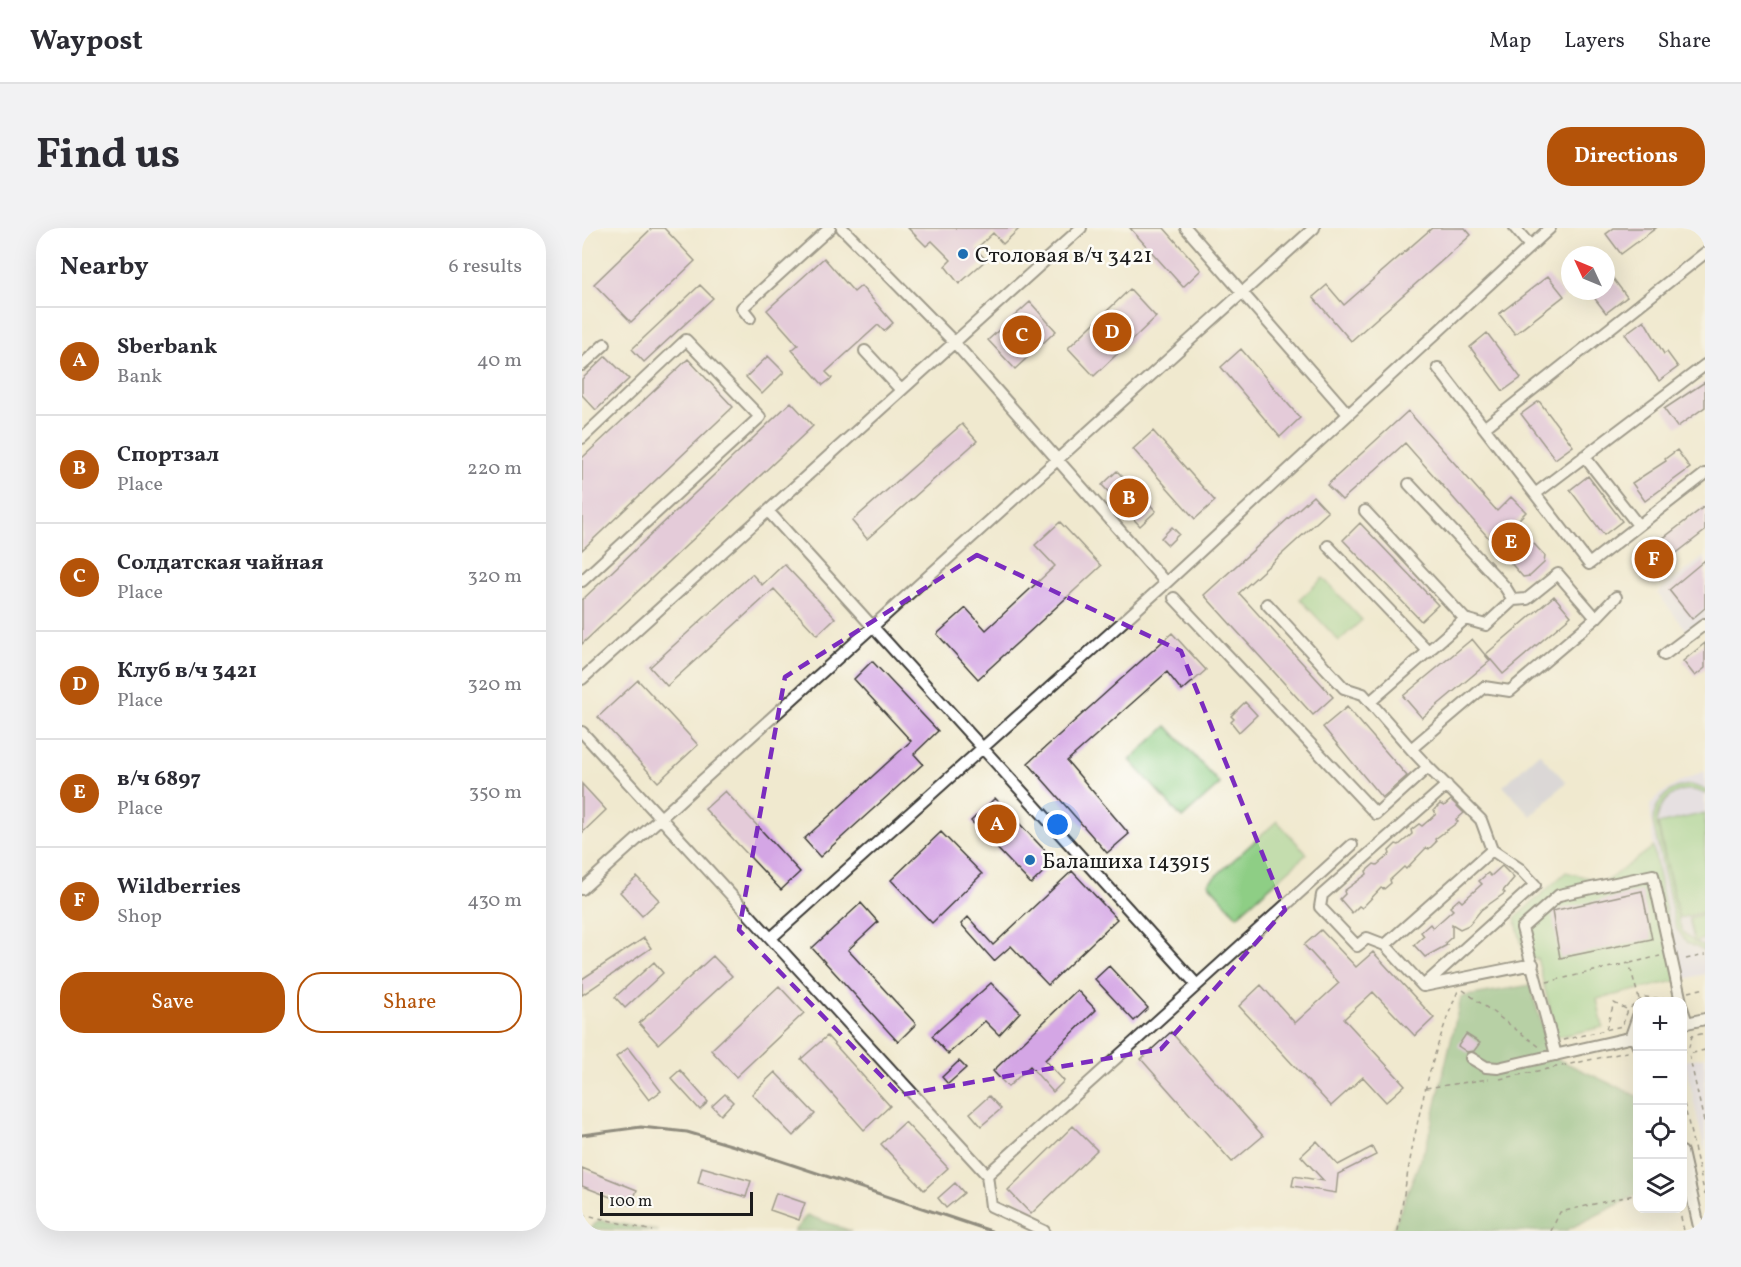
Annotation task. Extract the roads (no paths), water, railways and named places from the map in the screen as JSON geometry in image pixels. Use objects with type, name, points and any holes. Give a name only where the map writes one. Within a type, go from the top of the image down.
[{"type":"street","points":[[750,318],[742,308],[830,228]]},
{"type":"street","points":[[842,228],[954,342],[1166,583]]},
{"type":"street","points":[[582,679],[1081,228]]},
{"type":"street","points":[[1186,228],[1348,414]]},
{"type":"street","points":[[582,889],[1314,228]]},
{"type":"street","points":[[1515,228],[1530,246]]},
{"type":"street","points":[[771,938],[984,749],[1550,228]]},
{"type":"street","points":[[1484,428],[1705,253]]},
{"type":"street","points":[[582,581],[760,417],[686,340],[584,431]]},
{"type":"street","points":[[582,365],[605,344]]},
{"type":"street","points":[[865,351],[901,390]]},
{"type":"street","points":[[1535,494],[1705,365]]},
{"type":"street","points":[[1438,368],[1589,564],[1705,474]]},
{"type":"street","points":[[1584,456],[1638,525]]},
{"type":"street","points":[[1409,484],[1505,587],[1514,600]]},
{"type":"street","points":[[768,511],[1197,986]]},
{"type":"street","points":[[1365,511],[1465,619],[1486,625],[1514,600],[1527,599],[1558,574],[1596,618]]},
{"type":"street","points":[[1328,546],[1429,652]]},
{"type":"street","points":[[1411,749],[1484,687],[1510,691],[1596,618],[1616,597]]},
{"type":"street","points":[[1174,598],[1376,814],[1428,767]]},
{"type":"street","points":[[1267,604],[1344,688],[1363,694],[1411,749],[1481,820],[1492,850],[1520,869],[1535,885],[1423,986]]},
{"type":"street","points":[[1370,702],[1465,619]]},
{"type":"street","points":[[1664,656],[1705,624]]},
{"type":"street","points":[[582,732],[987,1176],[991,1206],[1044,1231]]},
{"type":"street","points":[[1423,986],[1385,945],[1367,938],[1357,946],[1320,907],[1322,895],[1447,785]]},
{"type":"street","points":[[987,1176],[1352,845]]},
{"type":"street","points":[[1385,945],[1492,850]]},
{"type":"street","points":[[1554,1055],[1552,1028],[1522,928],[1559,895],[1653,875],[1679,997]]},
{"type":"street","points":[[1423,986],[1533,964]]},
{"type":"street","points":[[1687,1024],[1705,1019]]},
{"type":"street","points":[[1471,1058],[1486,1067],[1498,1068],[1554,1055],[1633,1042]]},
{"type":"street","points":[[1685,1159],[1700,1231]]},
{"type":"railway","points":[[582,1135],[641,1127],[687,1132],[991,1231]]},
{"type":"place","name":"Столовая в/ч 3421","points":[[963,254]]},
{"type":"place","name":"Клуб в/ч 3421","points":[[1112,332]]},
{"type":"place","name":"Солдатская чайная","points":[[1022,335]]},
{"type":"place","name":"Спортзал","points":[[1129,498]]},
{"type":"place","name":"в/ч 6897","points":[[1511,542]]},
{"type":"place","name":"Wildberries","points":[[1654,559]]},
{"type":"place","name":"Sberbank","points":[[997,824]]},
{"type":"place","name":"Балашиха 143915","points":[[1030,860]]}]
